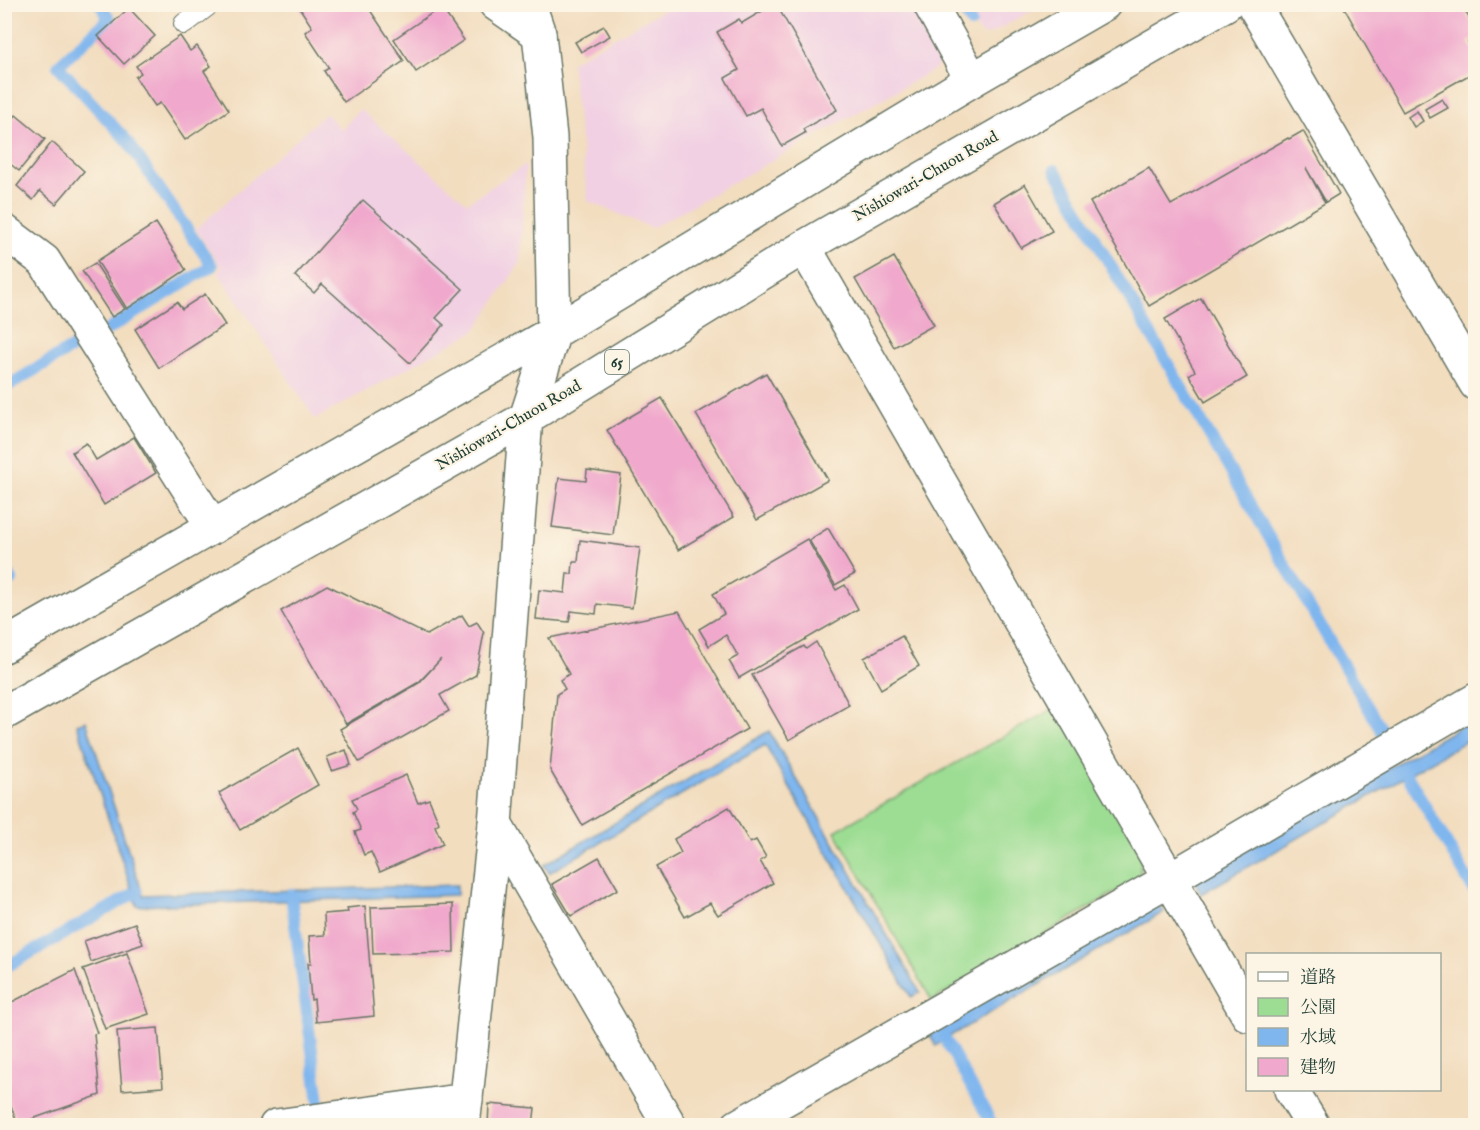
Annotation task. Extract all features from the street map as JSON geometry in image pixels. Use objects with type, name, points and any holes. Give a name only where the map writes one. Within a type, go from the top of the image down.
[{"type":"street","points":[[276,1125],[465,1113],[495,824],[526,418],[554,332],[550,137],[534,19],[496,4]]},
{"type":"street","points":[[930,4],[972,80]]},
{"type":"street","points":[[4,646],[554,332],[972,80],[1104,4]]},
{"type":"street","name":"Nishiowari-Chuou Road","points":[[4,713],[526,418],[804,247],[1226,4]]},
{"type":"street","points":[[1253,4],[1476,384]]},
{"type":"street","points":[[4,231],[44,261],[213,527]]},
{"type":"street","points":[[804,247],[1246,1012]]},
{"type":"street","points":[[738,1125],[1168,880],[1476,700]]},
{"type":"street","points":[[495,824],[670,1125]]},
{"type":"street","points":[[1292,1091],[1313,1125]]},
{"type":"lane","points":[[184,24],[210,4]]},
{"type":"shaded area","points":[[674,4],[917,5],[942,50],[937,68],[652,228],[588,201],[571,62]]},
{"type":"shaded area","points":[[964,5],[1042,5],[988,35],[981,35]]},
{"type":"shaded area","points":[[360,109],[467,203],[526,164],[520,263],[475,331],[315,419],[218,272],[222,268],[196,229],[326,113],[341,130]]},
{"type":"green space","points":[[1058,706],[1142,853],[1139,878],[932,1001],[835,831]]},
{"type":"water","points":[[1475,718],[1475,736],[1201,894],[1194,880]]},
{"type":"water","points":[[86,721],[143,895],[457,885],[457,895],[137,906],[77,724]]},
{"type":"water","points":[[769,731],[920,992],[911,997],[765,745],[549,873],[544,865]]},
{"type":"water","points":[[1156,899],[1164,912],[936,1046],[928,1032]]},
{"type":"building","points":[[297,4],[366,4],[404,61],[344,102],[324,71],[329,68],[305,32],[312,27]]},
{"type":"building","points":[[774,4],[837,110],[803,129],[805,133],[782,146],[761,108],[746,116],[725,78],[739,70],[717,32],[739,19],[742,23]]},
{"type":"building","points":[[1342,4],[1461,4],[1476,30],[1476,38],[1468,42],[1476,55],[1476,71],[1403,112]]},
{"type":"building","points":[[441,7],[464,40],[416,72],[394,39]]},
{"type":"building","points":[[129,8],[155,36],[124,64],[98,36]]},
{"type":"building","points":[[604,26],[610,36],[581,52],[575,42]]},
{"type":"building","points":[[180,36],[190,51],[197,46],[211,66],[204,71],[229,110],[185,140],[160,103],[155,106],[135,77],[141,73],[136,66]]},
{"type":"building","points":[[1442,99],[1448,108],[1430,118],[1425,109]]},
{"type":"building","points":[[1417,111],[1423,121],[1414,127],[1408,117]]},
{"type":"building","points":[[16,115],[45,139],[19,171],[4,159],[4,129]]},
{"type":"building","points":[[1303,131],[1339,194],[1326,202],[1306,168],[1325,203],[1149,306],[1090,202],[1149,168],[1171,205]]},
{"type":"building","points":[[52,142],[84,171],[56,204],[40,191],[33,200],[17,186]]},
{"type":"building","points":[[1025,184],[1052,231],[1021,248],[994,203]]},
{"type":"building","points":[[363,200],[463,289],[436,318],[444,325],[410,363],[322,284],[314,293],[295,276]]},
{"type":"building","points":[[156,223],[186,270],[127,309],[97,261]]},
{"type":"building","points":[[894,257],[934,325],[894,347],[855,279]]},
{"type":"building","points":[[95,263],[125,309],[112,317],[82,271]]},
{"type":"building","points":[[205,294],[225,325],[159,368],[135,329],[177,302],[182,309]]},
{"type":"building","points":[[1201,298],[1247,377],[1205,402],[1189,375],[1195,371],[1165,319]]},
{"type":"building","points":[[766,373],[828,480],[757,520],[696,414]]},
{"type":"building","points":[[662,398],[734,517],[678,550],[607,430]]},
{"type":"building","points":[[134,437],[156,473],[104,505],[72,452],[86,443],[96,460]]},
{"type":"building","points":[[587,470],[621,475],[613,535],[552,527],[559,478],[586,481]]},
{"type":"building","points":[[828,528],[855,574],[835,585],[809,540]]},
{"type":"building","points":[[807,539],[836,590],[845,585],[858,609],[739,678],[729,661],[738,656],[726,635],[709,646],[699,629],[724,614],[713,594]]},
{"type":"building","points":[[580,540],[640,548],[632,608],[597,604],[596,614],[571,611],[569,622],[536,619],[539,590],[565,593],[567,573],[572,574],[573,562],[578,562]]},
{"type":"building","points":[[327,585],[427,635],[462,615],[469,626],[477,622],[484,633],[476,675],[440,695],[449,711],[359,762],[340,729],[419,683],[441,659],[419,682],[346,724],[281,611]]},
{"type":"building","points":[[679,611],[747,729],[582,825],[550,770],[557,694],[565,689],[560,680],[569,674],[549,638]]},
{"type":"building","points":[[902,636],[919,666],[881,689],[864,658]]},
{"type":"building","points":[[816,642],[849,705],[789,740],[752,675],[804,646],[806,649]]},
{"type":"building","points":[[298,748],[318,785],[240,830],[219,793]]},
{"type":"building","points":[[346,750],[351,765],[332,771],[327,757]]},
{"type":"building","points":[[406,775],[418,803],[429,799],[439,823],[435,826],[443,844],[380,872],[371,852],[364,855],[355,832],[361,830],[353,812],[357,809],[352,799]]},
{"type":"building","points":[[729,807],[750,843],[756,840],[766,857],[760,861],[773,883],[718,915],[710,903],[685,917],[656,867],[681,853],[674,839]]},
{"type":"building","points":[[599,857],[618,889],[571,916],[552,884]]},
{"type":"building","points":[[453,904],[454,952],[373,954],[371,907]]},
{"type":"building","points":[[365,906],[374,1016],[316,1022],[314,999],[311,1000],[308,963],[311,963],[309,936],[325,935],[324,914],[348,912],[347,908]]},
{"type":"building","points":[[135,923],[143,944],[91,962],[84,941]]},
{"type":"building","points":[[127,953],[149,1014],[105,1029],[83,969]]},
{"type":"building","points":[[75,970],[97,1033],[94,1034],[100,1095],[18,1124],[4,1089],[4,1006]]},
{"type":"building","points":[[158,1028],[163,1087],[122,1090],[117,1031]]},
{"type":"building","points":[[489,1104],[535,1108],[533,1126],[488,1126]]},
{"type":"waterway","points":[[100,4],[109,18],[58,66],[128,142],[212,266],[109,329]]},
{"type":"waterway","points":[[960,4],[971,23]]},
{"type":"waterway","points":[[1055,170],[1387,740]]},
{"type":"waterway","points":[[4,388],[75,346]]},
{"type":"waterway","points":[[4,569],[12,580]]},
{"type":"waterway","points":[[1407,775],[1476,894]]},
{"type":"waterway","points":[[4,968],[137,892]]},
{"type":"waterway","points":[[291,895],[319,1102]]},
{"type":"waterway","points":[[945,1039],[993,1126]]}]
